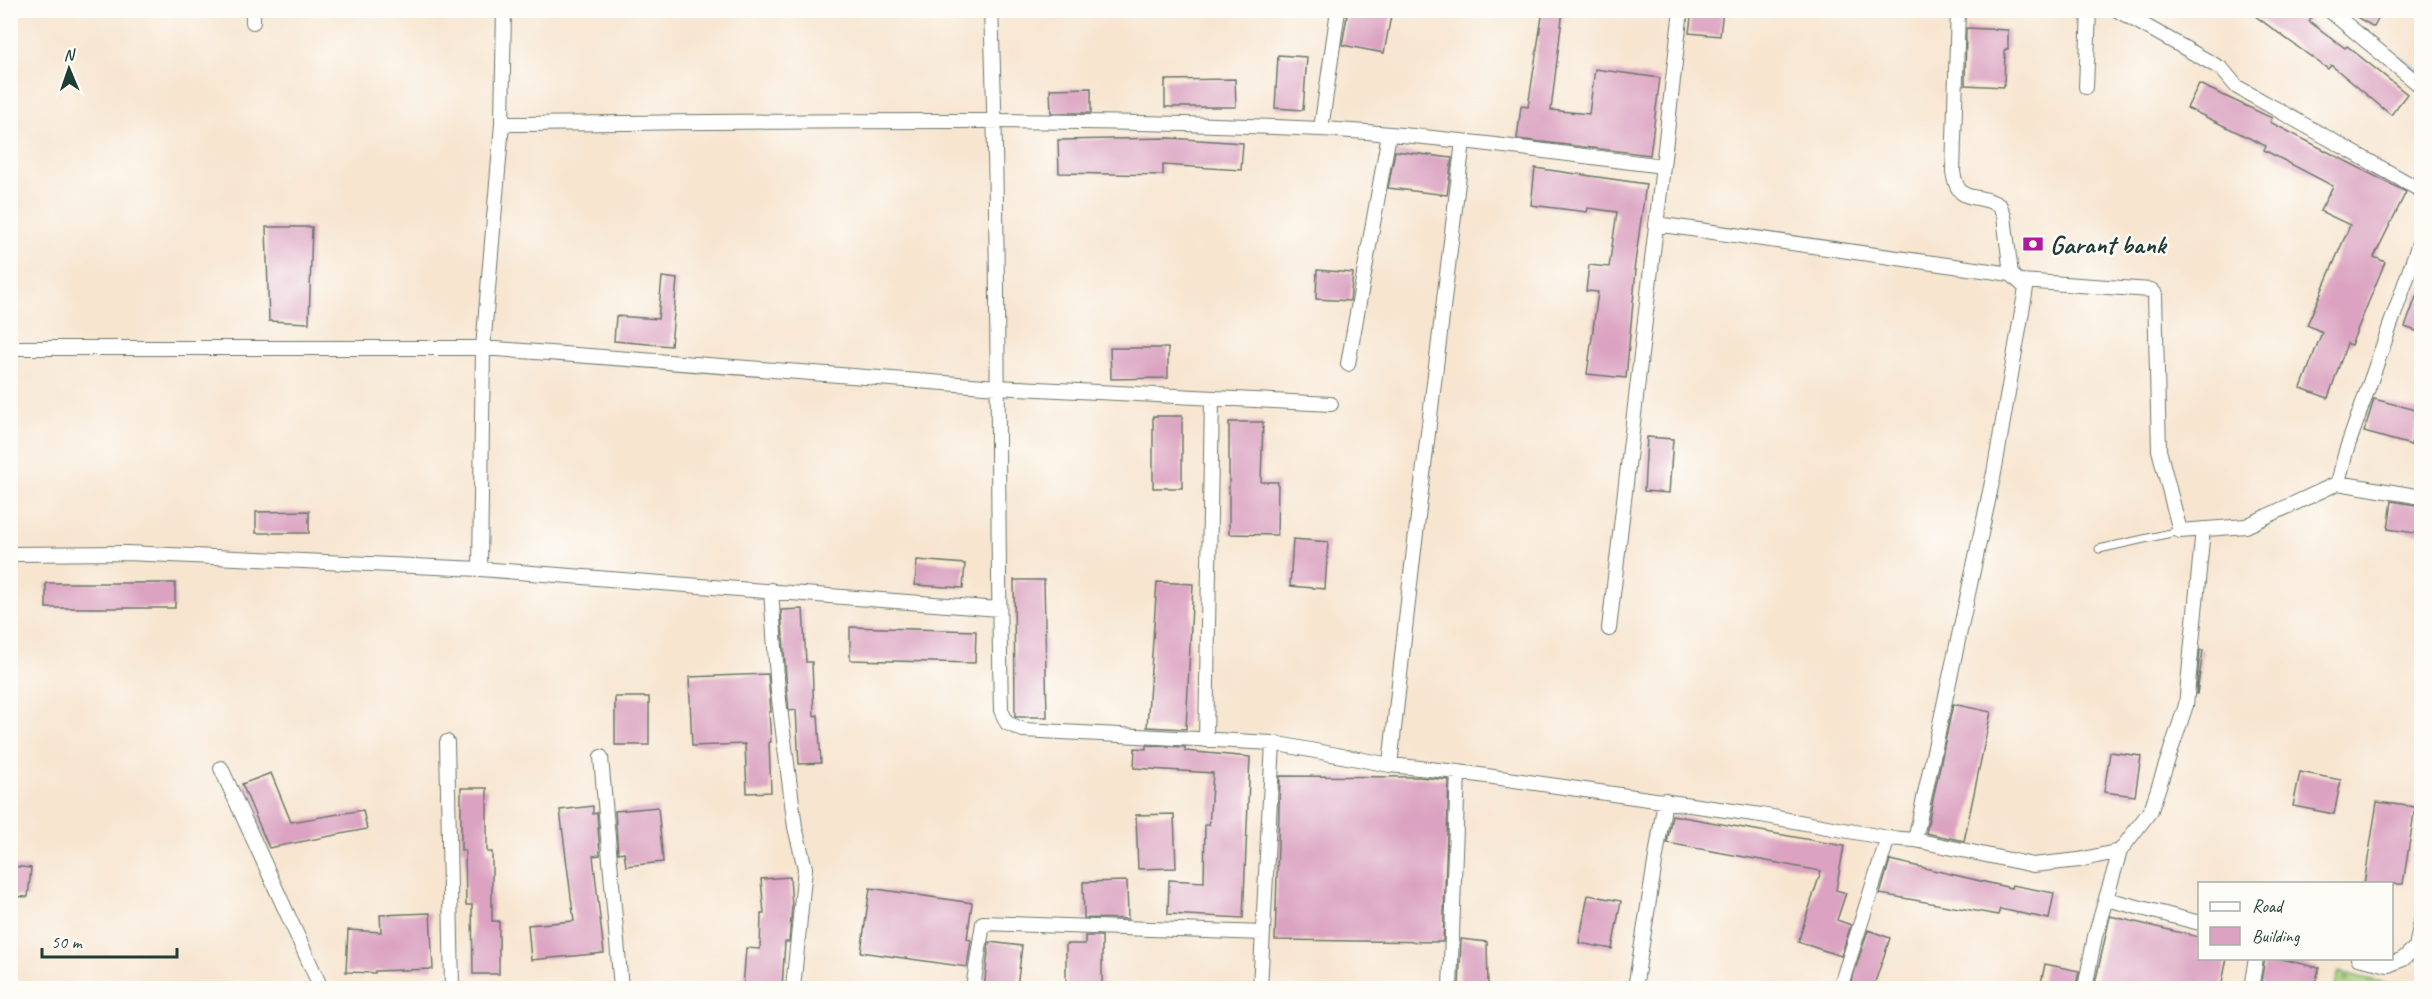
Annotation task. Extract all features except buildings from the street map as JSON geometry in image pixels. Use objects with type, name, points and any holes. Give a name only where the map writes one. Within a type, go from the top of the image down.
[{"type":"street","points":[[480,569],[483,348],[502,124],[504,10]]},
{"type":"street","points":[[991,10],[995,121],[1001,710],[1007,723],[1023,729],[1273,743],[1390,765],[1458,772],[1761,815],[1888,838],[1915,840],[2033,865],[2079,860],[2120,851]]},
{"type":"street","points":[[1321,129],[1338,10]]},
{"type":"street","points":[[1610,629],[1681,10]]},
{"type":"street","points":[[1915,840],[1994,473],[2026,288],[2016,278],[2000,206],[1989,200],[1962,194],[1956,187],[1953,172],[1958,10]]},
{"type":"street","points":[[2086,87],[2089,10]]},
{"type":"street","points":[[2116,10],[2222,69],[2237,87],[2421,191]]},
{"type":"street","points":[[2329,10],[2421,87]]},
{"type":"street","points":[[502,124],[995,121],[1321,129],[1463,141],[1663,166]]},
{"type":"street","points":[[1348,364],[1389,134]]},
{"type":"street","points":[[1390,765],[1463,141]]},
{"type":"street","points":[[1656,224],[2016,278],[2151,290],[2156,294],[2159,450],[2180,531],[2246,526],[2338,483],[2421,497]]},
{"type":"street","points":[[2338,483],[2346,451],[2421,235]]},
{"type":"street","points":[[10,348],[483,348],[997,387],[1331,404]]},
{"type":"street","points":[[1206,740],[1212,398]]},
{"type":"street","points":[[2085,988],[2095,936],[2120,851],[2151,810],[2186,705],[2203,529]]},
{"type":"street","points":[[10,554],[127,553],[480,569],[999,609]]},
{"type":"street","points":[[771,590],[778,692],[795,827],[805,868],[793,988]]},
{"type":"street","points":[[447,742],[452,988]]},
{"type":"street","points":[[1260,988],[1273,743]]},
{"type":"street","points":[[601,757],[621,988]]},
{"type":"street","points":[[221,768],[321,988]]},
{"type":"street","points":[[1450,988],[1458,772]]},
{"type":"street","points":[[1635,988],[1665,800]]},
{"type":"street","points":[[1840,988],[1888,838]]},
{"type":"street","points":[[2106,899],[2198,923]]},
{"type":"street","points":[[2367,960],[2388,965],[2403,959],[2416,947],[2421,916]]},
{"type":"street","points":[[973,988],[983,923],[1263,933]]},
{"type":"street","points":[[2251,988],[2256,960]]},
{"type":"lane","points":[[2099,549],[2180,531]]},
{"type":"green space","points":[[2339,972],[2407,988],[2334,988]]},
{"type":"waterway","points":[[2391,53],[2422,76]]},
{"type":"place","name":"Garant bank","points":[[2033,244]]}]
